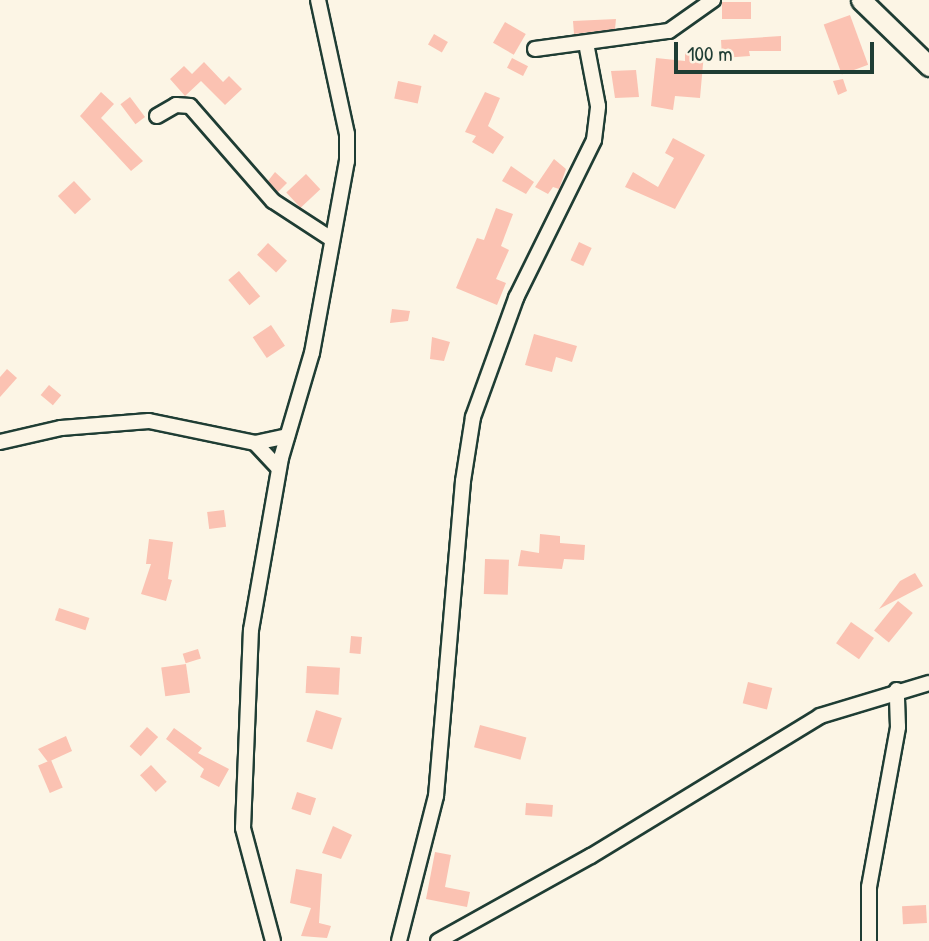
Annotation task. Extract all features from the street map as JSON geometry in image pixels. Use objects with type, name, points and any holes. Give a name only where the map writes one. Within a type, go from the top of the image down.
[{"type":"street","points":[[273,941],[243,828],[251,630],[279,469],[312,353],[330,238],[347,161],[347,134],[318,0]]},
{"type":"street","points":[[535,49],[669,31],[713,0]]},
{"type":"street","points":[[861,0],[929,66]]},
{"type":"street","points":[[400,941],[436,796],[463,481],[472,417],[516,298],[594,140],[598,106],[586,43]]},
{"type":"street","points":[[157,116],[176,105],[190,106],[273,201],[330,238]]},
{"type":"street","points":[[0,442],[61,428],[149,421],[255,443],[287,436]]},
{"type":"street","points":[[255,443],[279,469]]},
{"type":"street","points":[[438,941],[591,856],[820,716],[897,690],[929,683]]},
{"type":"street","points":[[869,941],[869,887],[898,727],[897,690]]},
{"type":"building","points":[[722,2],[751,2],[751,19],[722,19]]},
{"type":"building","points":[[850,15],[868,65],[842,74],[824,25]]},
{"type":"building","points":[[616,19],[615,29],[574,34],[573,21]]},
{"type":"building","points":[[505,22],[526,34],[514,55],[493,43]]},
{"type":"building","points":[[434,34],[448,42],[442,52],[428,44]]},
{"type":"building","points":[[781,36],[781,51],[749,51],[750,56],[722,58],[721,40]]},
{"type":"building","points":[[685,52],[704,53],[700,98],[675,96],[673,110],[651,106],[656,58],[685,61]]},
{"type":"building","points":[[512,58],[528,66],[523,76],[507,68]]},
{"type":"building","points":[[204,62],[223,82],[229,76],[242,89],[225,105],[201,81],[185,96],[170,79],[184,66],[192,74]]},
{"type":"building","points":[[636,70],[639,97],[615,98],[611,71]]},
{"type":"building","points":[[843,79],[847,91],[838,95],[833,81]]},
{"type":"building","points":[[398,81],[421,86],[418,104],[394,99]]},
{"type":"building","points":[[101,92],[114,104],[101,118],[143,161],[131,171],[80,116]]},
{"type":"building","points":[[485,92],[500,98],[488,126],[504,137],[493,154],[472,142],[476,136],[465,132]]},
{"type":"building","points":[[130,97],[145,117],[135,124],[120,104]]},
{"type":"building","points":[[673,138],[705,155],[675,209],[625,187],[633,172],[658,187],[674,158],[665,153]]},
{"type":"building","points":[[554,159],[566,169],[559,189],[553,187],[548,194],[535,187]]},
{"type":"building","points":[[511,166],[534,182],[526,194],[502,181]]},
{"type":"building","points":[[275,172],[287,183],[278,192],[268,181]]},
{"type":"building","points":[[306,174],[320,189],[301,208],[286,192]]},
{"type":"building","points":[[74,181],[91,199],[75,214],[58,196]]},
{"type":"building","points":[[496,208],[513,214],[501,246],[509,250],[496,279],[506,283],[497,305],[456,288],[477,238],[484,240]]},
{"type":"building","points":[[579,242],[592,248],[583,266],[571,260]]},
{"type":"building","points":[[268,243],[287,261],[276,272],[257,255]]},
{"type":"building","points":[[239,271],[260,296],[249,305],[228,280]]},
{"type":"building","points":[[392,309],[410,311],[408,321],[390,323]]},
{"type":"building","points":[[271,325],[285,346],[267,358],[253,337]]},
{"type":"building","points":[[534,334],[577,346],[572,362],[556,357],[552,372],[525,365]]},
{"type":"building","points":[[432,337],[450,342],[444,361],[430,359]]},
{"type":"building","points":[[7,369],[17,378],[0,397],[0,377]]},
{"type":"building","points":[[49,385],[61,395],[53,405],[41,395]]},
{"type":"building","points":[[224,510],[226,527],[209,529],[207,512]]},
{"type":"building","points":[[540,534],[560,536],[560,543],[585,545],[584,560],[564,559],[562,569],[518,566],[521,550],[539,553]]},
{"type":"building","points":[[149,539],[173,542],[168,579],[172,580],[166,601],[141,594],[151,564],[146,564]]},
{"type":"building","points":[[485,559],[509,560],[508,595],[484,594]]},
{"type":"building","points":[[915,573],[923,586],[879,609],[900,581]]},
{"type":"building","points":[[898,601],[913,613],[889,642],[874,631]]},
{"type":"building","points":[[59,608],[89,618],[85,630],[55,620]]},
{"type":"building","points":[[851,622],[874,638],[859,659],[836,643]]},
{"type":"building","points":[[351,636],[362,637],[360,654],[350,653]]},
{"type":"building","points":[[198,649],[201,659],[186,663],[183,654]]},
{"type":"building","points":[[186,664],[190,693],[165,696],[161,667]]},
{"type":"building","points":[[307,666],[340,668],[339,695],[306,693]]},
{"type":"building","points":[[748,682],[772,688],[767,709],[743,703]]},
{"type":"building","points":[[316,710],[342,718],[332,749],[306,742]]},
{"type":"building","points":[[480,725],[526,737],[520,760],[474,747]]},
{"type":"building","points":[[147,727],[158,737],[141,756],[130,746]]},
{"type":"building","points":[[174,728],[202,748],[198,753],[229,769],[219,787],[200,777],[204,769],[166,739]]},
{"type":"building","points":[[66,736],[72,751],[48,762],[38,749]]},
{"type":"building","points":[[51,760],[63,788],[50,793],[38,765]]},
{"type":"building","points":[[151,765],[167,782],[156,792],[140,775]]},
{"type":"building","points":[[297,792],[316,798],[310,815],[291,809]]},
{"type":"building","points":[[526,803],[553,805],[552,817],[525,815]]},
{"type":"building","points":[[333,826],[352,835],[341,859],[322,853]]},
{"type":"building","points":[[435,852],[451,855],[445,887],[470,892],[467,907],[426,899]]},
{"type":"building","points":[[296,869],[322,874],[319,923],[331,926],[327,938],[301,936],[311,908],[290,903]]},
{"type":"building","points":[[926,905],[927,923],[903,924],[902,906]]}]
